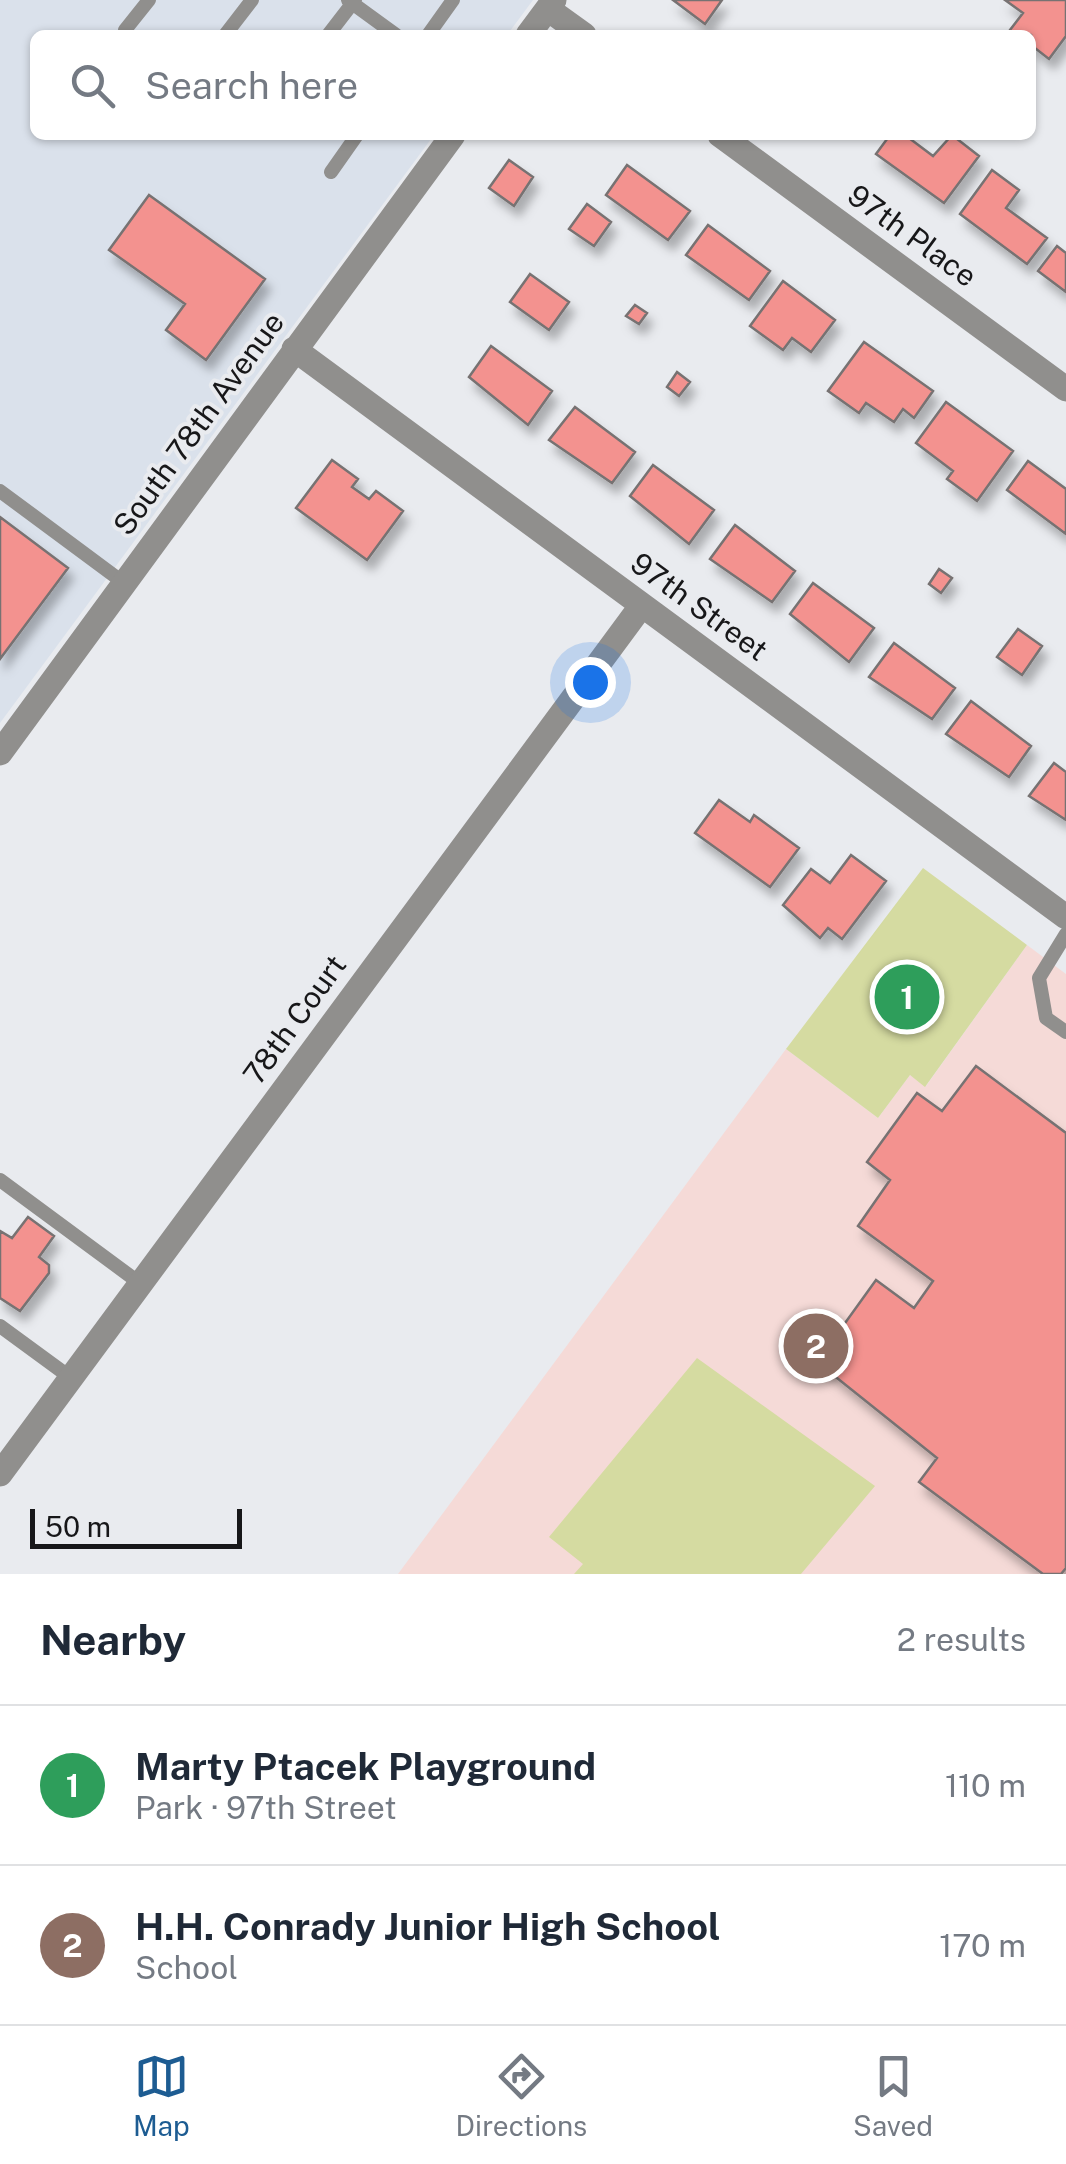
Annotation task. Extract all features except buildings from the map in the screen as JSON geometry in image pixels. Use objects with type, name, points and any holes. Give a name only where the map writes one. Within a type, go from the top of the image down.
[{"type":"street","points":[[532,30],[551,4],[579,30]]},
{"type":"street","name":"South 78th Avenue","points":[[0,752],[449,140]]},
{"type":"street","name":"97th Place","points":[[727,140],[1066,389]]},
{"type":"street","name":"97th Street","points":[[294,348],[1066,918]]},
{"type":"street","name":"78th Court","points":[[0,1474],[642,605]]},
{"type":"lane","points":[[125,30],[149,0]]},
{"type":"lane","points":[[229,30],[252,0]]},
{"type":"lane","points":[[432,30],[453,0]]},
{"type":"lane","points":[[332,30],[352,1],[390,30]]},
{"type":"lane","points":[[331,172],[353,140]]},
{"type":"lane","points":[[0,490],[124,583]]},
{"type":"lane","points":[[1066,934],[1039,978],[1046,1018],[1066,1032]]},
{"type":"lane","points":[[0,1180],[141,1284]]},
{"type":"lane","points":[[0,1326],[71,1378]]},
{"type":"shaded area","points":[[0,0],[533,0],[511,30],[30,30],[30,140],[430,140],[0,723]]},
{"type":"shaded area","points":[[1027,945],[1066,974],[1066,1574],[398,1574],[786,1049],[878,1118],[910,1075],[926,1086]]},
{"type":"green space","points":[[923,868],[1027,945],[925,1087],[910,1075],[878,1118],[786,1049]]},
{"type":"green space","points":[[697,1358],[875,1486],[801,1574],[574,1574],[583,1564],[549,1537]]},
{"type":"place","name":"Marty Ptacek Playground","points":[[907,997]]},
{"type":"place","name":"H.H. Conrady Junior High School","points":[[816,1346]]}]
